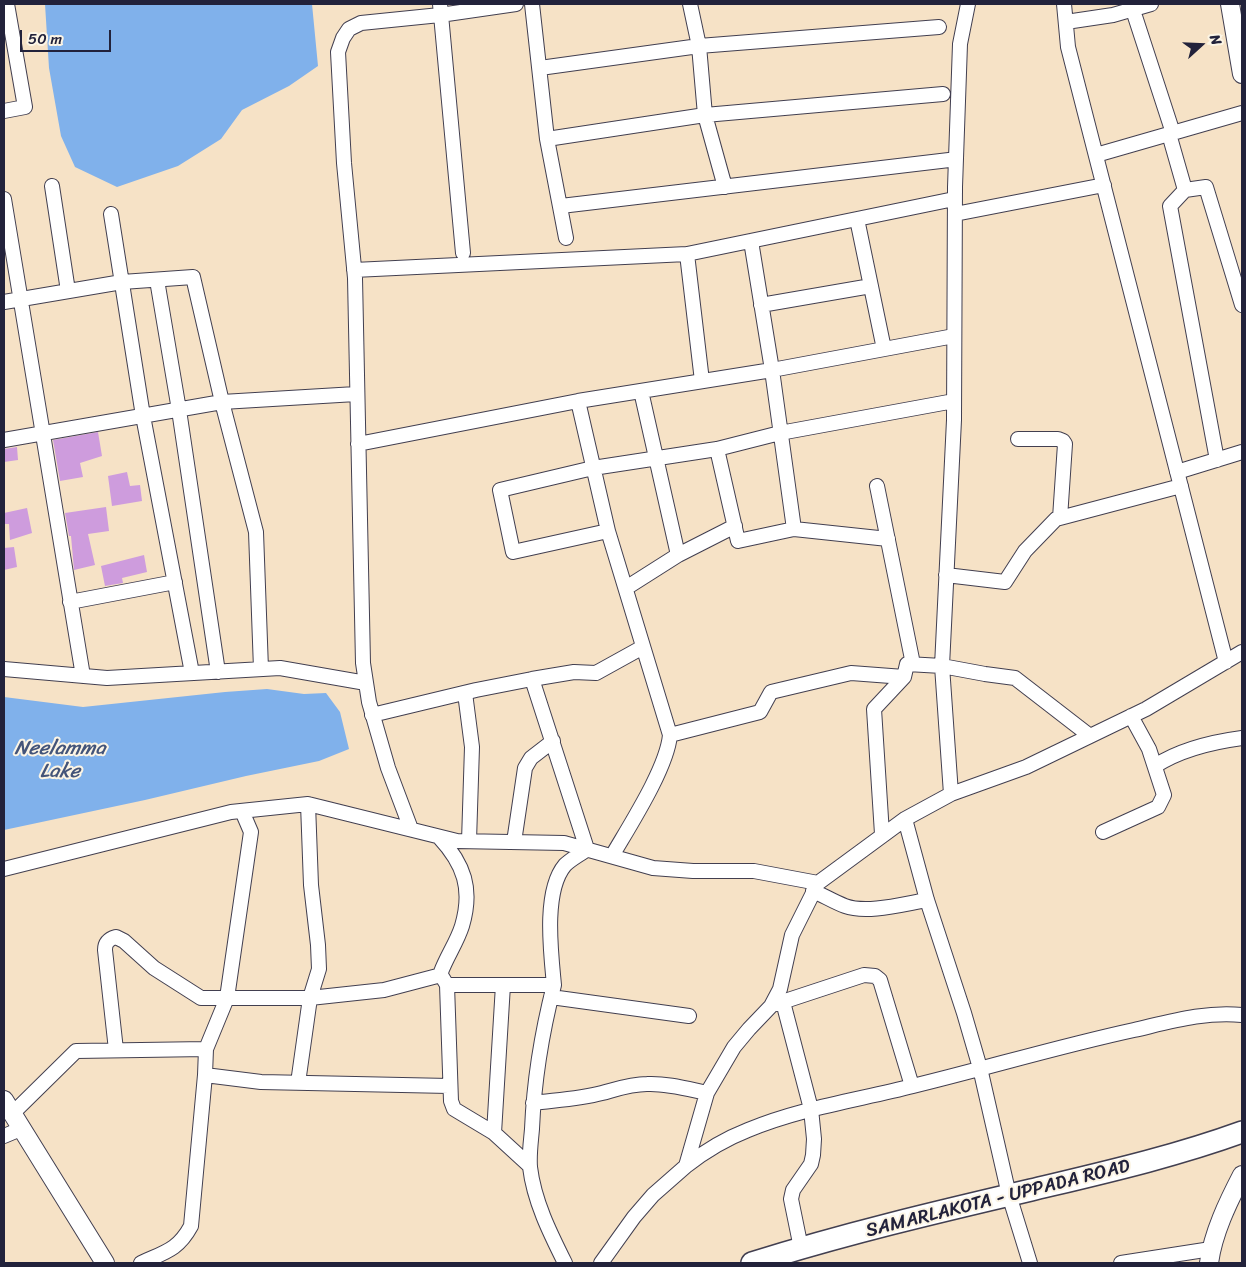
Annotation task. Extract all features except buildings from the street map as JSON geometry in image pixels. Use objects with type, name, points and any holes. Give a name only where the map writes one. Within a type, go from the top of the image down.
[{"type":"main road","name":"SAMARLAKOTA - UPPADA ROAD","points":[[752,1263],[801,1248],[1009,1195],[1145,1163],[1207,1145],[1242,1132]]},
{"type":"street","points":[[410,829],[388,768],[372,715],[363,663],[354,270],[344,163],[338,52],[343,38],[349,29],[361,23],[440,9],[516,4]]},
{"type":"street","points":[[532,4],[546,138],[566,238]]},
{"type":"street","points":[[690,4],[699,46],[705,115],[725,187]]},
{"type":"street","points":[[951,794],[942,666],[954,401],[954,199],[960,44],[968,4]]},
{"type":"street","points":[[801,1248],[791,1198],[793,1190],[806,1172],[813,1156],[814,1140],[811,1109],[777,1004],[792,935],[815,887],[882,834],[905,819],[951,794],[1026,767],[1132,716],[1237,657],[1179,479],[1068,47],[1064,4]]},
{"type":"street","points":[[1066,22],[1094,18],[1132,7],[1151,4]]},
{"type":"street","points":[[1230,4],[1242,74]]},
{"type":"street","points":[[4,111],[25,107],[9,45],[5,5]]},
{"type":"street","points":[[1132,7],[1171,134],[1185,190]]},
{"type":"street","points":[[440,9],[463,253]]},
{"type":"street","points":[[540,68],[699,46],[939,27]]},
{"type":"street","points":[[546,138],[705,115],[944,94]]},
{"type":"street","points":[[1096,155],[1242,113]]},
{"type":"street","points":[[561,206],[949,160]]},
{"type":"street","points":[[52,186],[68,291]]},
{"type":"street","points":[[954,214],[1104,186]]},
{"type":"street","points":[[1217,460],[1170,206],[1185,190],[1206,187],[1242,305]]},
{"type":"street","points":[[4,199],[83,676]]},
{"type":"street","points":[[354,270],[687,254],[954,199]]},
{"type":"street","points":[[111,214],[143,416],[192,673]]},
{"type":"street","points":[[858,219],[884,349]]},
{"type":"street","points":[[751,241],[772,370],[794,529]]},
{"type":"street","points":[[687,254],[702,381]]},
{"type":"street","points":[[4,302],[122,282],[193,277],[222,402],[256,532],[261,669]]},
{"type":"street","points":[[157,280],[179,410],[218,672]]},
{"type":"street","points":[[761,305],[871,286]]},
{"type":"street","points":[[358,444],[578,401],[772,370],[954,336]]},
{"type":"street","points":[[641,391],[678,556]]},
{"type":"street","points":[[4,440],[222,402],[356,394]]},
{"type":"street","points":[[578,401],[620,576],[626,588],[670,735],[669,747],[648,791],[612,856]]},
{"type":"street","points":[[608,531],[513,552],[500,490],[593,468],[717,449],[780,434],[954,401]]},
{"type":"street","points":[[1018,439],[1063,440],[1065,444],[1060,518]]},
{"type":"street","points":[[717,449],[738,540],[794,529],[888,539]]},
{"type":"street","points":[[946,575],[1005,582],[1025,551],[1056,519],[1179,479],[1217,460],[1242,452]]},
{"type":"street","points":[[877,486],[913,664]]},
{"type":"street","points":[[626,588],[678,556],[735,526]]},
{"type":"street","points":[[70,602],[175,582]]},
{"type":"street","points":[[372,715],[532,679],[574,672],[596,673],[644,647]]},
{"type":"street","points":[[882,834],[874,709],[904,677],[908,664],[942,666],[1014,678],[1090,736]]},
{"type":"street","points":[[4,669],[107,678],[280,668],[366,683]]},
{"type":"street","points":[[670,735],[760,712],[771,692],[851,673],[904,677]]},
{"type":"street","points":[[532,679],[587,849]]},
{"type":"street","points":[[465,693],[472,747],[469,841]]},
{"type":"street","points":[[1103,832],[1158,808],[1164,795],[1149,749],[1132,716]]},
{"type":"street","points":[[1155,766],[1165,759],[1211,742],[1242,738]]},
{"type":"street","points":[[514,842],[525,768],[531,758],[552,741]]},
{"type":"street","points":[[298,1083],[310,998],[319,969],[311,885],[308,804]]},
{"type":"street","points":[[4,869],[231,812],[308,804],[457,841],[564,843],[653,868],[693,871],[754,871],[815,887],[845,906],[862,909],[882,908],[927,900]]},
{"type":"street","points":[[141,1263],[176,1247],[184,1239],[191,1226],[206,1048],[227,998],[251,832],[242,810]]},
{"type":"street","points":[[905,819],[927,900],[980,1068],[1009,1195],[1030,1263]]},
{"type":"street","points":[[438,836],[453,852],[462,870],[467,895],[462,926],[445,963],[444,980],[451,1102],[454,1109],[494,1133],[530,1166]]},
{"type":"street","points":[[565,1263],[550,1233],[540,1206],[530,1166],[534,1082],[553,991],[551,907],[555,884],[565,865],[587,849]]},
{"type":"street","points":[[116,1050],[105,950],[105,944],[110,939],[116,937],[124,941],[154,968],[201,998],[310,998],[384,990],[444,980],[553,991],[689,1016]]},
{"type":"street","points":[[686,1166],[708,1093],[734,1047],[749,1028],[777,1004],[864,975],[875,976],[880,980],[912,1086]]},
{"type":"street","points":[[494,1133],[503,985]]},
{"type":"street","points":[[601,1263],[653,1195],[686,1166],[722,1142],[749,1130],[811,1109],[912,1086],[1110,1035],[1178,1020],[1226,1013],[1242,1015]]},
{"type":"street","points":[[105,1263],[23,1128],[8,1107],[76,1051],[206,1048]]},
{"type":"street","points":[[205,1075],[261,1082],[449,1086]]},
{"type":"street","points":[[533,1103],[571,1099],[625,1086],[648,1084],[673,1086],[708,1093]]},
{"type":"street","points":[[4,1136],[23,1128]]},
{"type":"street","points":[[1121,1263],[1210,1256],[1231,1197],[1242,1175]]},
{"type":"water","points":[[45,4],[312,4],[318,66],[289,86],[242,110],[221,139],[178,166],[117,187],[75,167],[61,136],[49,68]]},
{"type":"water","name":"Neelamma Lake","points":[[267,689],[304,694],[326,693],[340,712],[349,749],[319,761],[4,830],[4,697],[83,707]]}]
